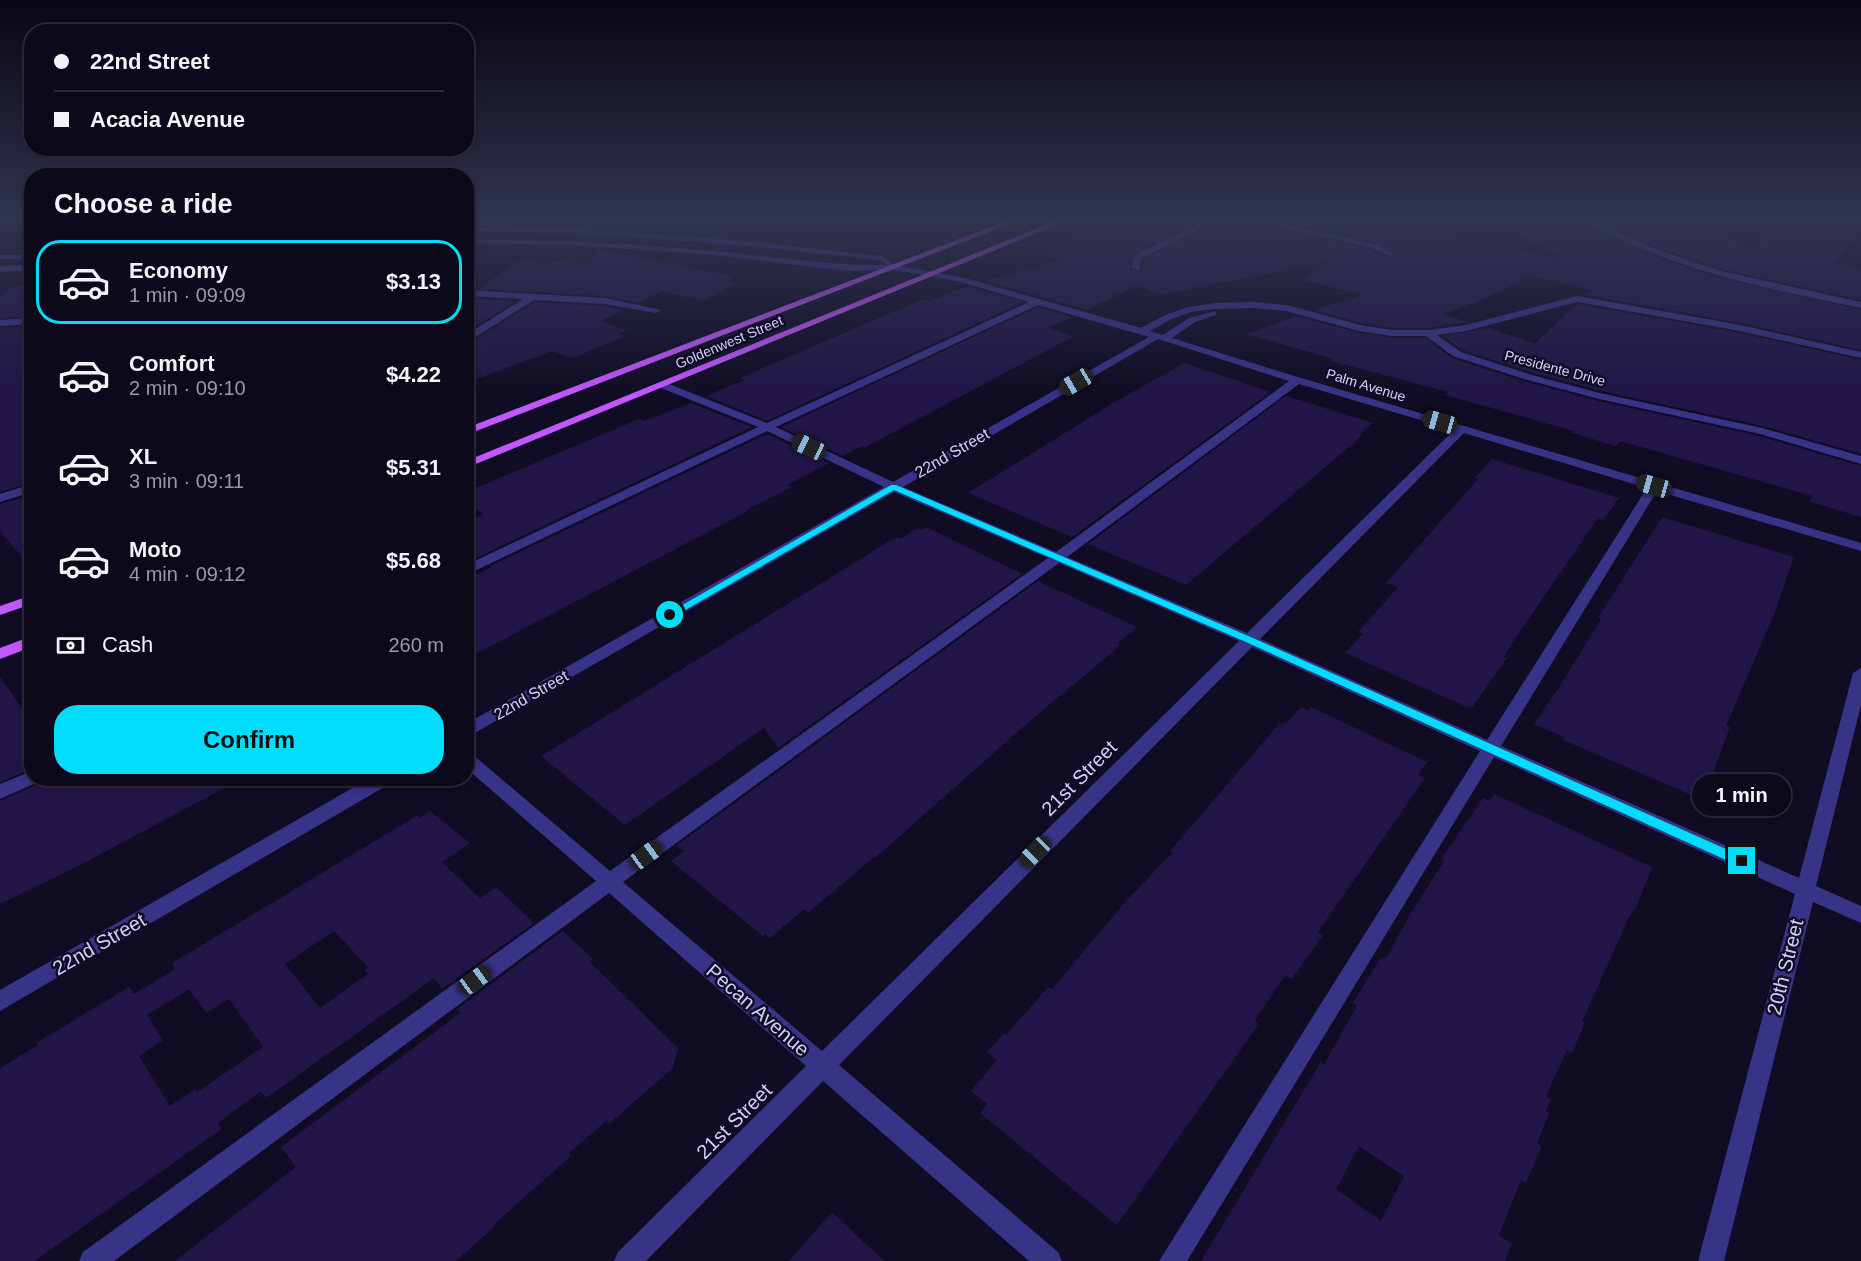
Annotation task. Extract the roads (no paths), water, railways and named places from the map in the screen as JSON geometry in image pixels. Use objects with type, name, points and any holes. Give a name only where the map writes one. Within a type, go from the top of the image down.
[{"type":"main road","name":"Goldenwest Street","points":[[474,429],[869,277]]},
{"type":"main road","name":"Goldenwest Street","points":[[474,462],[665,386],[927,277]]},
{"type":"main road","points":[[0,611],[24,602]]},
{"type":"main road","points":[[0,654],[24,644]]},
{"type":"street","name":"Palm Avenue","points":[[942,277],[962,280],[1161,337],[1297,380],[1861,547]]},
{"type":"street","points":[[1741,277],[1780,288],[1861,305]]},
{"type":"street","points":[[474,293],[605,301],[656,310]]},
{"type":"street","points":[[474,335],[532,297]]},
{"type":"street","points":[[1142,332],[1182,311],[1245,305],[1287,308],[1375,331],[1428,333],[1466,329],[1577,299],[1735,327],[1861,355]]},
{"type":"street","points":[[474,567],[766,427],[1036,302]]},
{"type":"street","points":[[1161,337],[1198,318],[1245,305]]},
{"type":"street","points":[[1182,311],[1198,318]]},
{"type":"street","points":[[0,323],[24,322]]},
{"type":"street","name":"Presidente Drive","points":[[1428,333],[1457,354],[1528,377],[1599,396],[1762,431],[1861,460]]},
{"type":"street","name":"22nd Street","points":[[474,727],[893,487],[1161,337]]},
{"type":"street","points":[[92,1261],[609,882],[1057,558],[1297,380]]},
{"type":"street","points":[[665,386],[766,427],[893,487],[1250,640],[1861,915]]},
{"type":"street","name":"21st Street","points":[[627,1261],[1461,429]]},
{"type":"street","points":[[1172,1261],[1654,486]]},
{"type":"street","points":[[0,498],[24,490]]},
{"type":"street","name":"20th Street","points":[[1711,1261],[1804,889],[1861,674]]},
{"type":"street","name":"Pecan Avenue","points":[[474,765],[1049,1261]]},
{"type":"street","points":[[0,792],[24,781]]},
{"type":"street","name":"22nd Street","points":[[0,1001],[371,786]]}]
